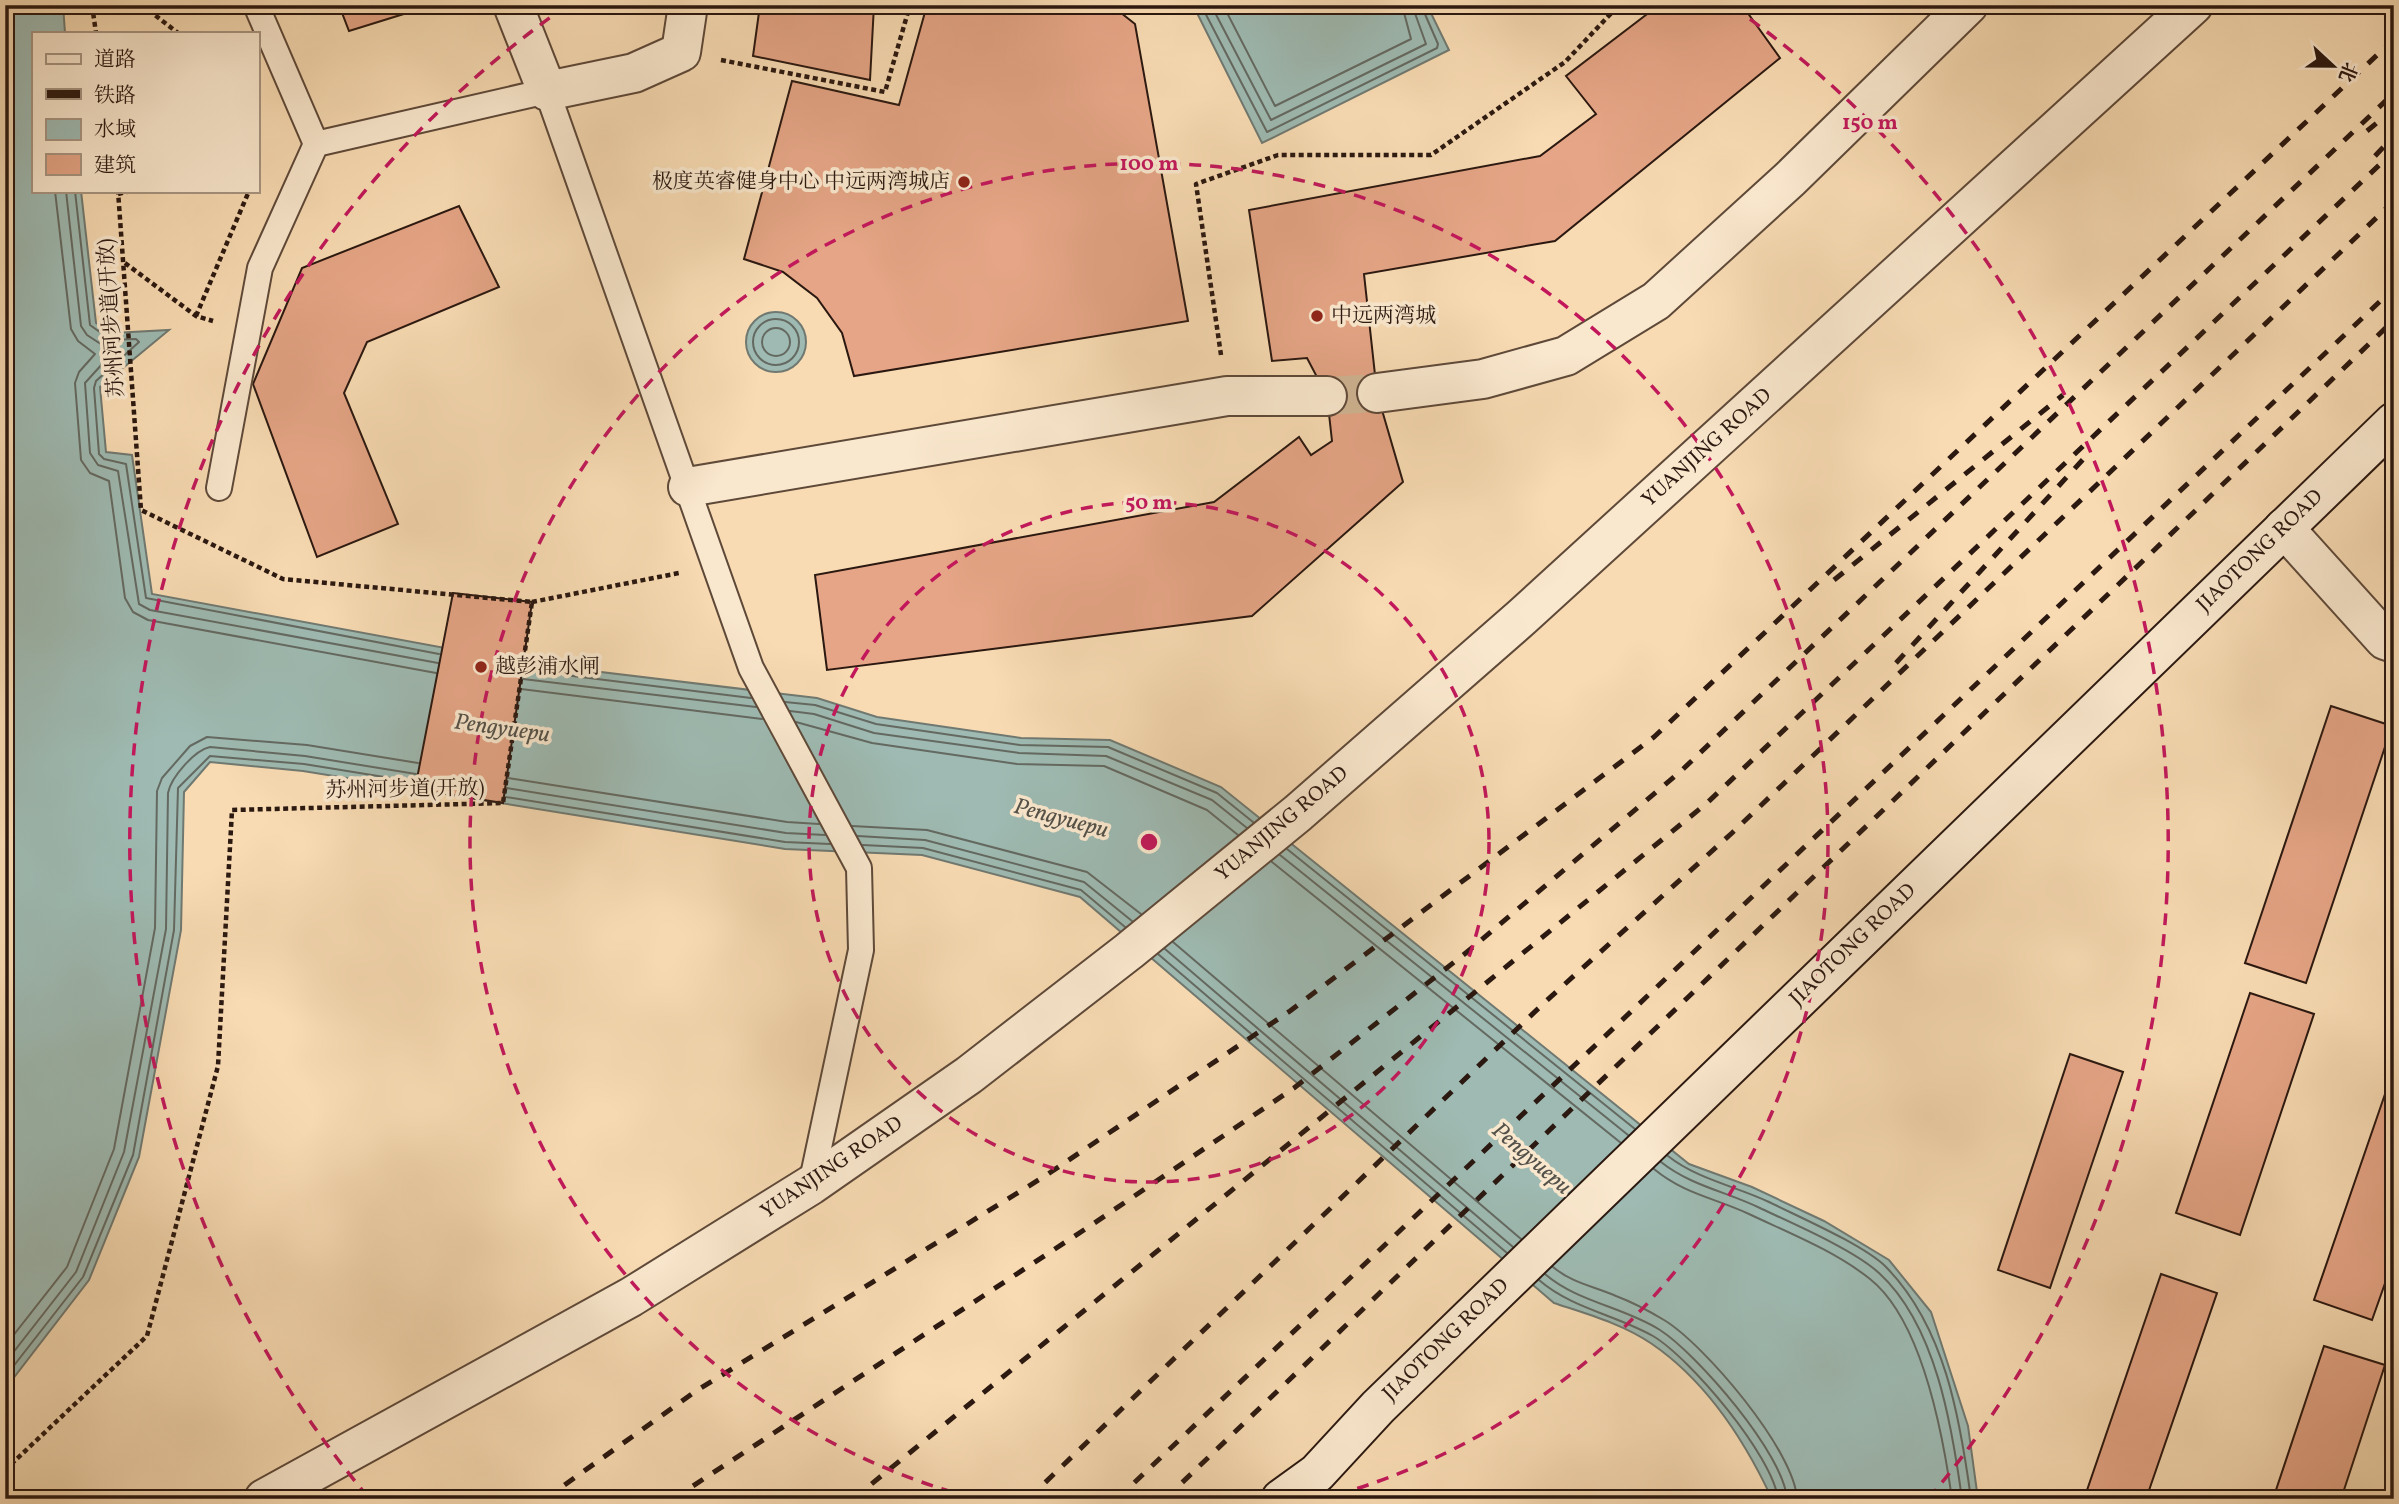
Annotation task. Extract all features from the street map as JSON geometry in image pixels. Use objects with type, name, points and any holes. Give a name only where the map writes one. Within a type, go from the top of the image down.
[{"type":"street","points":[[513,5],[547,91],[634,73],[681,52],[688,5]]},
{"type":"street","points":[[1377,393],[1483,379],[1566,356],[1656,301],[1790,179],[1968,5]]},
{"type":"street","name":"YUANJING ROAD","points":[[264,1499],[631,1297],[811,1185],[970,1075],[1129,951],[1298,813],[1522,617],[2193,5]]},
{"type":"street","points":[[688,487],[1227,396],[1327,396]]},
{"type":"street","name":"JIAOTONG ROAD","points":[[1281,1499],[1314,1486],[1378,1407],[2394,422]]},
{"type":"street","points":[[2284,528],[2385,640],[2394,643]]},
{"type":"lane","points":[[219,488],[260,268],[316,144],[256,5]]},
{"type":"lane","points":[[316,144],[547,91],[751,668],[859,869],[861,950],[811,1185]]},
{"type":"path","points":[[92,5],[96,32]]},
{"type":"path","points":[[142,5],[177,32]]},
{"type":"path","points":[[681,52],[885,92],[910,5]]},
{"type":"path","points":[[1227,396],[1196,184],[1279,155],[1431,155],[1565,62],[1619,5]]},
{"type":"path","name":"苏州河步道(开放)","points":[[5,1470],[146,1336],[218,1066],[232,810],[503,803],[532,602],[283,579],[141,510],[118,192]]},
{"type":"path","points":[[197,316],[248,192]]},
{"type":"path","points":[[124,263],[197,316],[248,332]]},
{"type":"path","points":[[532,602],[715,565]]},
{"type":"water","name":"Pengyuepu","points":[[5,5],[63,5],[65,32],[32,32],[32,192],[81,192],[96,323],[113,333],[169,330],[100,387],[106,452],[132,455],[152,594],[526,663],[817,698],[877,717],[1021,738],[1110,740],[1221,787],[1689,1164],[1752,1187],[1824,1221],[1889,1260],[1931,1312],[1968,1426],[1978,1499],[1772,1499],[1722,1414],[1707,1394],[1672,1359],[1629,1331],[1554,1303],[1080,897],[922,855],[785,849],[303,771],[210,762],[184,792],[181,930],[139,1157],[89,1280],[5,1389]]},
{"type":"water","points":[[1193,5],[1427,5],[1449,50],[1262,143]]},
{"type":"water","points":[[776,312],[793,317],[801,325],[806,342],[801,359],[793,367],[776,372],[759,367],[751,359],[746,342],[751,325],[759,317]]},
{"type":"building","points":[[339,5],[422,5],[423,8],[349,31]]},
{"type":"building","points":[[760,5],[874,5],[870,80],[753,56]]},
{"type":"building","name":"极度英睿健身中心 中远两湾城店","points":[[927,5],[1111,5],[1135,24],[1188,321],[854,376],[842,333],[817,298],[783,272],[744,259],[792,81],[899,105]]},
{"type":"building","name":"中远两湾城","points":[[1659,5],[1742,5],[1780,58],[1555,241],[1364,274],[1377,393],[1403,482],[1252,616],[827,670],[815,575],[1214,502],[1299,437],[1311,455],[1332,441],[1327,396],[1307,358],[1272,361],[1249,210],[1540,156],[1596,114],[1566,76]]},
{"type":"building","points":[[459,206],[499,287],[367,342],[344,393],[398,524],[317,557],[253,384],[302,268]]},
{"type":"building","name":"越彭浦水闸","points":[[453,593],[532,602],[503,803],[415,789]]},
{"type":"building","points":[[2331,706],[2392,726],[2306,983],[2245,963]]},
{"type":"building","points":[[2250,993],[2314,1014],[2240,1235],[2176,1213]]},
{"type":"building","points":[[2070,1054],[2123,1072],[2050,1288],[1998,1270]]},
{"type":"building","points":[[2394,1068],[2394,1258],[2372,1320],[2314,1300]]},
{"type":"building","points":[[2161,1274],[2217,1293],[2146,1499],[2084,1499]]},
{"type":"building","points":[[2324,1346],[2385,1365],[2341,1499],[2273,1499]]},
{"type":"tunnel","points":[[1327,396],[1377,393]]},
{"type":"railway","points":[[545,1499],[696,1391],[1045,1176],[1290,1011],[1654,737],[2394,39]]},
{"type":"railway","points":[[673,1499],[1090,1226],[1294,1088],[1467,952],[1681,771],[2394,93]]},
{"type":"railway","points":[[2367,131],[2394,109]]},
{"type":"railway","points":[[2375,156],[2394,136]]},
{"type":"railway","points":[[853,1499],[1707,803],[2394,151]]},
{"type":"railway","points":[[1028,1499],[1545,1002],[1732,833],[2394,201]]},
{"type":"railway","points":[[1117,1499],[2394,288]]},
{"type":"railway","points":[[1165,1499],[2394,320]]},
{"type":"railway","points":[[1834,580],[2063,395]]},
{"type":"railway","points":[[1896,663],[2088,454]]},
{"type":"place","name":"极度英睿健身中心 中远两湾城店","points":[[964,182]]},
{"type":"place","name":"中远两湾城","points":[[1317,316]]},
{"type":"place","name":"越彭浦水闸","points":[[481,667]]}]
